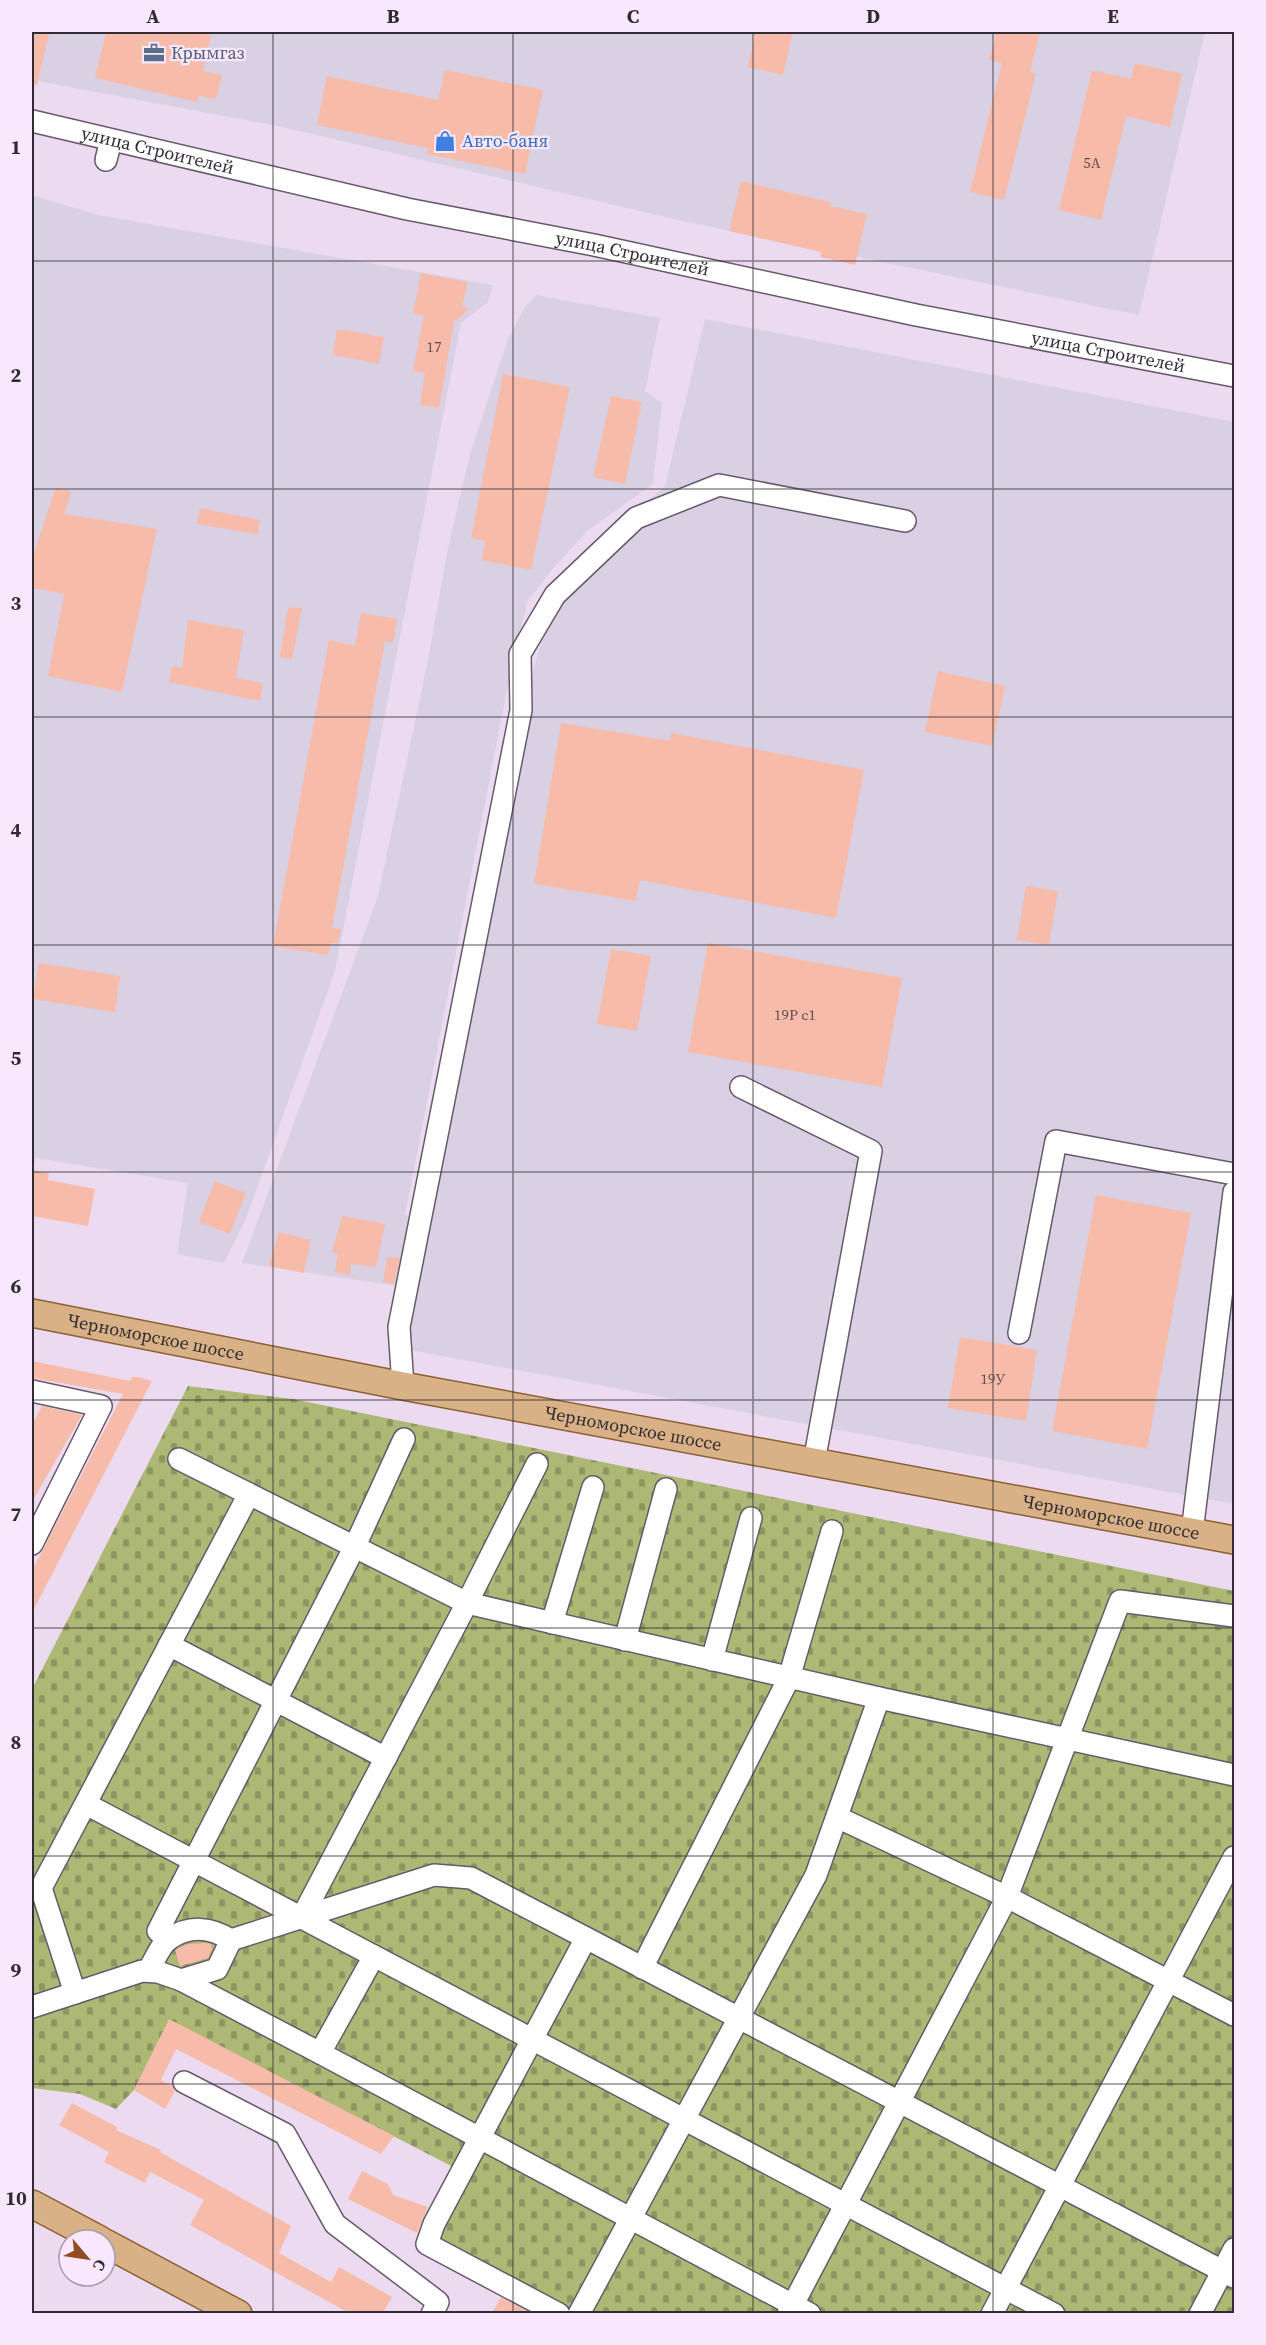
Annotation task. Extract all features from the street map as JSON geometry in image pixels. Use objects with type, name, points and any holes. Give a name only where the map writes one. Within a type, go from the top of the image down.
[{"type":"main road","name":"Черноморское шоссе","points":[[32,1313],[403,1386],[1234,1540]]},
{"type":"main road","points":[[32,2204],[77,2228]]},
{"type":"main road","points":[[117,2249],[238,2313]]},
{"type":"street","name":"улица Строителей","points":[[32,121],[109,150],[585,243],[916,315],[1234,376]]},
{"type":"street","points":[[403,1386],[399,1327],[469,986],[521,710],[520,654],[555,595],[636,518],[719,485],[906,521]]},
{"type":"street","points":[[741,1087],[871,1151],[814,1462]]},
{"type":"street","points":[[1019,1333],[1056,1141],[1234,1174]]},
{"type":"street","points":[[1192,1532],[1234,1192]]},
{"type":"street","points":[[32,1391],[102,1406],[32,1544]]},
{"type":"street","points":[[168,1940],[158,1930],[355,1546],[404,1439]]},
{"type":"street","points":[[179,1459],[467,1604],[789,1678],[1234,1775]]},
{"type":"street","points":[[302,1917],[467,1604],[537,1464]]},
{"type":"street","points":[[552,1623],[593,1487]]},
{"type":"street","points":[[626,1640],[666,1490]]},
{"type":"street","points":[[75,1994],[41,1888],[249,1494]]},
{"type":"street","points":[[712,1660],[751,1518]]},
{"type":"street","points":[[642,1968],[789,1678],[832,1530]]},
{"type":"street","points":[[32,2007],[148,1971],[181,1980],[631,2218],[797,2310],[845,2204],[1007,1897],[1120,1601],[1234,1616]]},
{"type":"street","points":[[169,1645],[386,1758]]},
{"type":"street","points":[[579,2313],[816,1875],[879,1698]]},
{"type":"street","points":[[86,1804],[1053,2313]]},
{"type":"street","points":[[837,1817],[1007,1897],[1234,2015]]},
{"type":"street","points":[[992,2313],[1234,1861]]},
{"type":"street","points":[[181,1980],[217,1969],[231,1940],[434,1875],[471,1878],[1229,2274]]},
{"type":"street","points":[[148,1971],[168,1940],[202,1928],[216,1931],[231,1940]]},
{"type":"street","points":[[560,2313],[427,2244],[434,2224],[478,2138],[586,1938]]},
{"type":"street","points":[[320,2053],[374,1956]]},
{"type":"street","points":[[184,2082],[285,2134],[335,2224],[438,2302],[432,2313]]},
{"type":"street","points":[[1200,2313],[1229,2274],[1234,2250]]},
{"type":"shaded area","points":[[32,32],[1205,32],[1139,315],[682,221],[278,126],[32,80]]},
{"type":"shaded area","points":[[32,195],[98,215],[493,285],[488,302],[461,323],[335,971],[246,1219],[224,1263],[177,1254],[188,1183],[36,1158],[32,1169]]},
{"type":"shaded area","points":[[536,295],[660,318],[645,391],[662,403],[653,484],[587,531],[527,602],[507,690],[405,1215],[416,1217],[404,1287],[242,1263],[378,896],[427,665],[448,548],[470,454],[508,339],[525,307]]},
{"type":"shaded area","points":[[705,319],[1234,422],[1234,1504],[405,1349],[489,833],[559,577],[665,486]]},
{"type":"green space","points":[[188,1386],[293,1399],[1234,1591],[1234,2313],[530,2313],[534,2308],[422,2247],[453,2167],[169,2020],[134,2090],[116,2109],[80,2094],[32,2088],[32,1689]]},
{"type":"building","points":[[32,32],[49,34],[37,85],[32,84]]},
{"type":"building","name":"Крымгаз","points":[[106,32],[194,32],[211,35],[203,71],[222,75],[216,99],[199,96],[197,102],[95,78]]},
{"type":"building","points":[[755,32],[793,32],[783,75],[748,67]]},
{"type":"building","points":[[997,32],[1040,32],[1030,72],[1036,74],[1004,200],[970,192],[1002,63],[989,60]]},
{"type":"building","points":[[1135,63],[1182,74],[1170,127],[1126,116],[1101,220],[1059,210],[1092,70],[1131,79]]},
{"type":"building","points":[[445,70],[543,90],[525,174],[427,154],[428,148],[317,125],[327,76],[438,100]]},
{"type":"building","points":[[741,181],[830,202],[830,206],[867,214],[855,265],[820,257],[821,252],[729,231]]},
{"type":"building","points":[[421,273],[468,282],[462,306],[469,309],[454,322],[439,408],[420,405],[425,373],[413,371],[424,315],[413,314]]},
{"type":"building","points":[[337,329],[384,337],[379,364],[333,355]]},
{"type":"building","points":[[503,374],[570,387],[531,570],[482,560],[485,541],[471,538]]},
{"type":"building","points":[[611,396],[642,402],[625,484],[593,477]]},
{"type":"building","points":[[56,487],[71,492],[64,514],[157,529],[122,692],[48,676],[64,594],[32,588],[32,559]]},
{"type":"building","points":[[200,508],[260,520],[258,534],[197,524]]},
{"type":"building","points":[[288,607],[302,608],[292,659],[280,657]]},
{"type":"building","points":[[361,613],[397,619],[393,643],[385,641],[332,928],[341,929],[338,943],[331,943],[328,955],[273,946],[329,640],[355,646]]},
{"type":"building","points":[[188,620],[244,630],[236,678],[263,683],[260,701],[169,682],[172,666],[182,668]]},
{"type":"building","points":[[938,671],[1005,686],[992,746],[925,732]]},
{"type":"building","points":[[561,723],[670,741],[671,733],[864,770],[836,918],[640,880],[636,901],[534,884]]},
{"type":"building","points":[[1026,886],[1058,891],[1049,945],[1017,940]]},
{"type":"building","points":[[708,943],[902,978],[882,1087],[688,1052]]},
{"type":"building","points":[[611,949],[651,956],[637,1031],[597,1024]]},
{"type":"building","points":[[39,963],[120,976],[115,1012],[33,999]]},
{"type":"building","points":[[32,1170],[49,1173],[48,1180],[95,1189],[88,1226],[32,1216]]},
{"type":"building","points":[[215,1181],[246,1193],[230,1234],[199,1222]]},
{"type":"building","points":[[1096,1195],[1191,1213],[1147,1449],[1052,1431]]},
{"type":"building","points":[[342,1216],[385,1224],[376,1267],[351,1264],[350,1275],[335,1272],[338,1254],[332,1252]]},
{"type":"building","points":[[279,1232],[311,1240],[304,1273],[269,1266]]},
{"type":"building","points":[[387,1257],[400,1258],[394,1284],[383,1282]]},
{"type":"building","points":[[960,1337],[1037,1350],[1026,1421],[948,1408]]},
{"type":"building","points":[[32,1361],[130,1381],[132,1377],[138,1377],[152,1381],[32,1613],[32,1571],[123,1394],[32,1378]]},
{"type":"building","points":[[42,1406],[82,1415],[32,1502],[32,1425]]},
{"type":"building","points":[[188,1944],[211,1944],[212,1949],[208,1958],[180,1966],[175,1950]]},
{"type":"building","points":[[169,2019],[394,2136],[381,2154],[176,2049],[161,2080],[172,2086],[175,2091],[165,2109],[134,2090]]},
{"type":"building","points":[[72,2103],[117,2127],[116,2130],[161,2150],[160,2152],[291,2226],[279,2253],[331,2282],[339,2267],[392,2297],[383,2313],[349,2313],[190,2225],[204,2200],[150,2172],[145,2183],[104,2162],[109,2152],[59,2125]]},
{"type":"building","points":[[362,2171],[388,2184],[393,2195],[428,2207],[417,2233],[348,2199]]},
{"type":"building","points":[[501,2297],[531,2313],[492,2313]]},
{"type":"place","name":"Крымгаз","points":[[154,53]]},
{"type":"place","name":"Авто-баня","points":[[445,141]]}]
